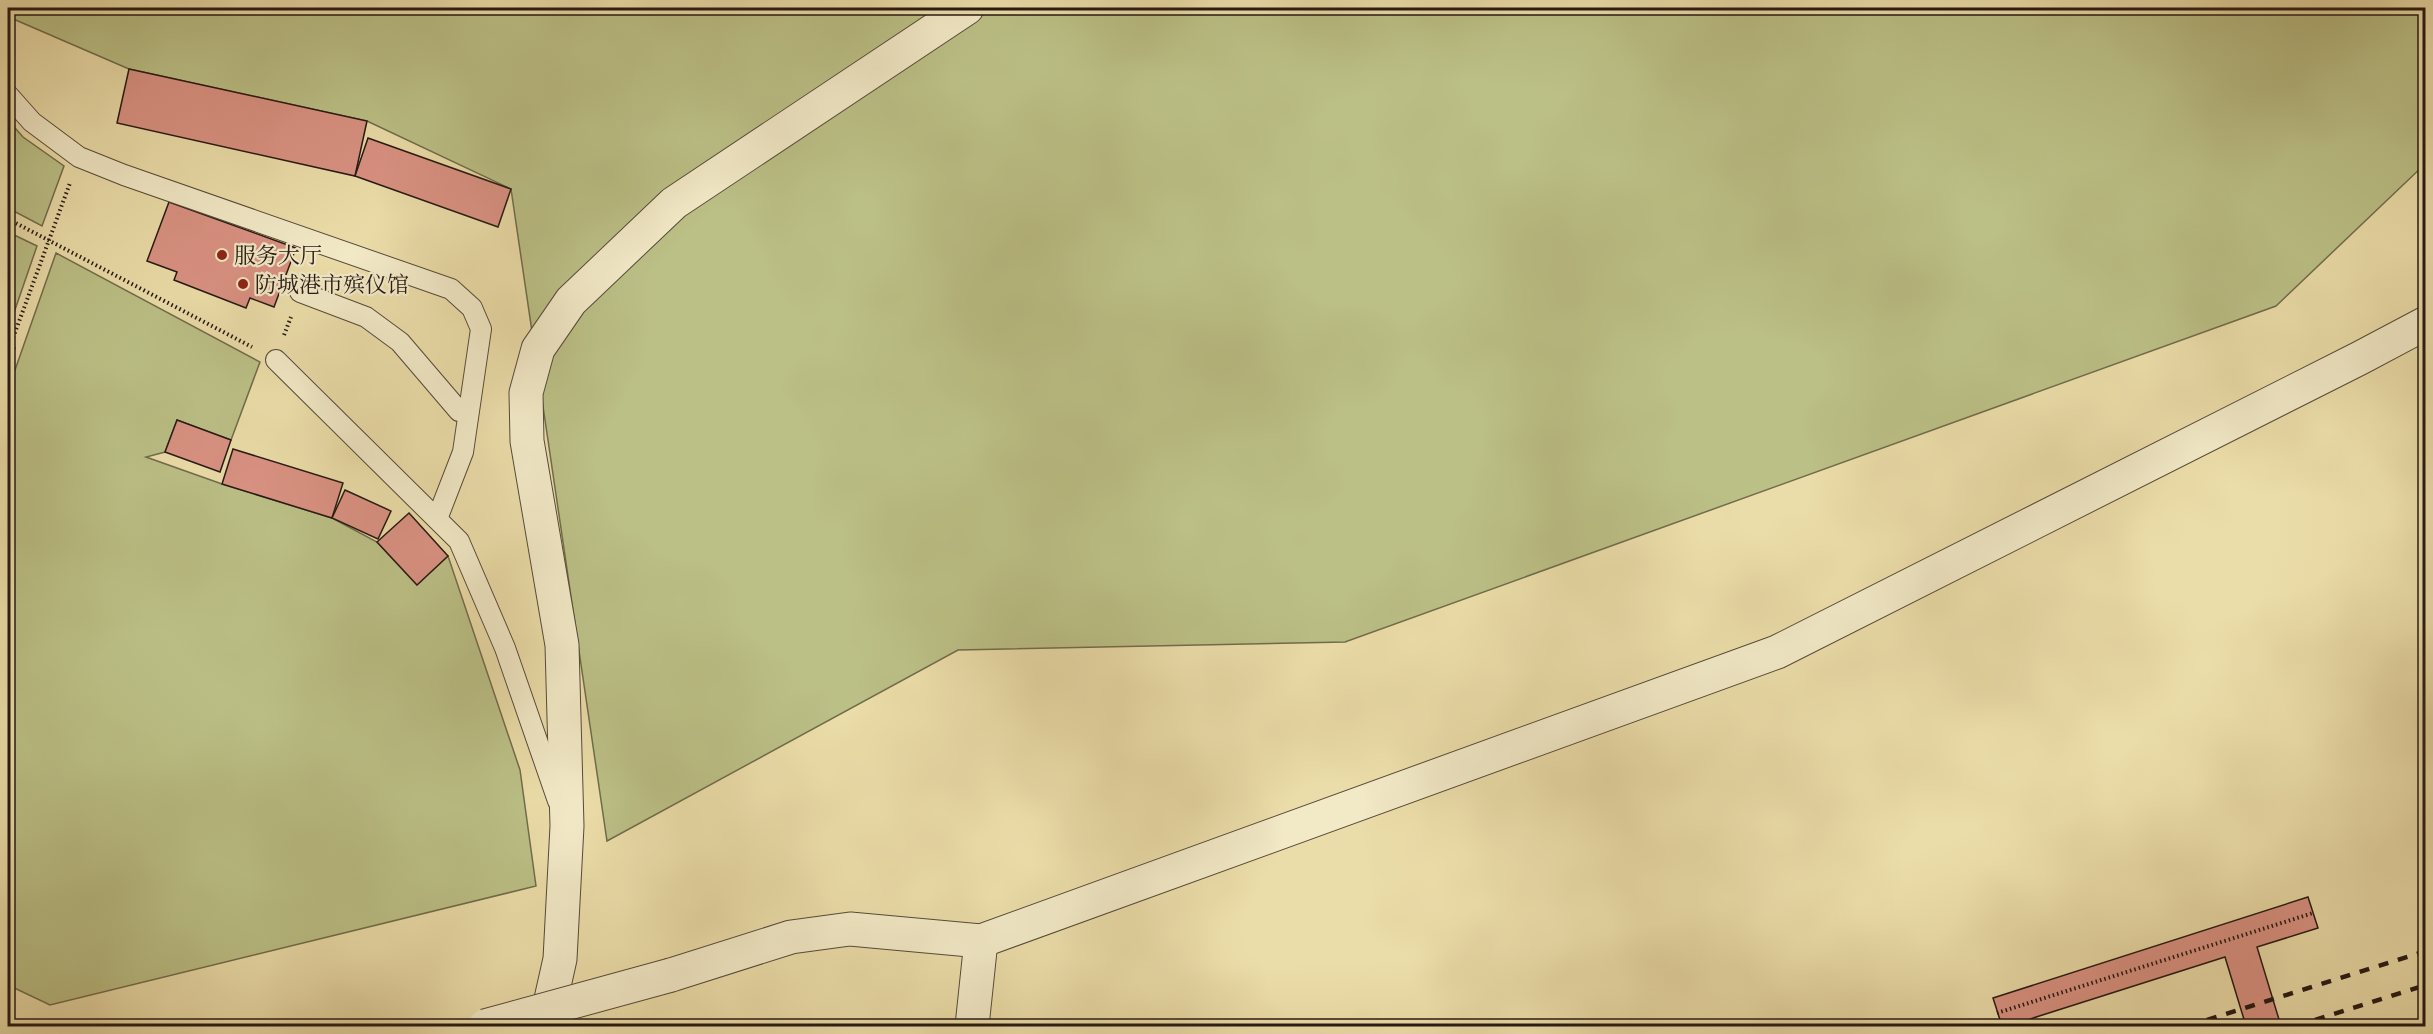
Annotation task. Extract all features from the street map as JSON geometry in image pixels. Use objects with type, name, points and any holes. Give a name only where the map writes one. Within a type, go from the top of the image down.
[{"type":"street","points":[[545,1026],[560,959],[567,826],[562,645],[527,441],[526,393],[538,349],[572,302],[674,203],[967,8]]},
{"type":"street","points":[[485,1026],[671,975],[791,938],[850,929],[981,941],[1777,652],[2360,358],[2426,322]]},
{"type":"street","points":[[972,1026],[981,941]]},
{"type":"lane","points":[[8,95],[32,122],[79,156],[124,175],[451,289],[472,308],[482,329],[463,452],[437,519]]},
{"type":"lane","points":[[300,292],[366,317],[400,342],[459,411]]},
{"type":"lane","points":[[276,360],[459,541],[505,648],[567,826]]},
{"type":"path","points":[[10,346],[79,156]]},
{"type":"path","points":[[8,219],[276,360],[300,292]]},
{"type":"path","points":[[1997,1013],[2313,913]]},
{"type":"green space","points":[[14,8],[2425,8],[2425,164],[2276,306],[1345,642],[958,650],[607,841],[511,189],[367,121],[129,69],[11,18]]},
{"type":"green space","points":[[8,120],[23,137],[64,166],[42,226],[8,208]]},
{"type":"green space","points":[[8,232],[37,246],[8,330]]},
{"type":"green space","points":[[56,253],[260,362],[231,440],[177,420],[165,452],[146,457],[222,484],[332,518],[377,542],[417,585],[448,556],[520,770],[536,886],[50,1005],[8,985],[8,390]]},
{"type":"building","points":[[129,69],[367,121],[355,176],[117,123]]},
{"type":"building","points":[[368,138],[511,189],[498,227],[355,176]]},
{"type":"building","name":"服务大厅","points":[[169,202],[296,248],[274,307],[250,298],[246,308],[174,280],[177,272],[147,261]]},
{"type":"building","points":[[8,345],[15,348],[8,369]]},
{"type":"building","points":[[177,420],[231,440],[220,472],[165,452]]},
{"type":"building","points":[[233,449],[343,483],[332,518],[222,484]]},
{"type":"building","points":[[345,490],[391,511],[378,539],[332,518]]},
{"type":"building","points":[[409,513],[448,556],[417,585],[377,542]]},
{"type":"building","points":[[2308,897],[2318,928],[2257,947],[2281,1026],[2246,1026],[2225,957],[2002,1026],[1993,998]]},
{"type":"railway","points":[[2188,1026],[2426,951]]},
{"type":"railway","points":[[2296,1026],[2426,985]]},
{"type":"railway","points":[[2410,1026],[2426,1022]]},
{"type":"place","name":"服务大厅","points":[[222,255]]},
{"type":"place","name":"防城港市殡仪馆","points":[[243,284]]}]
